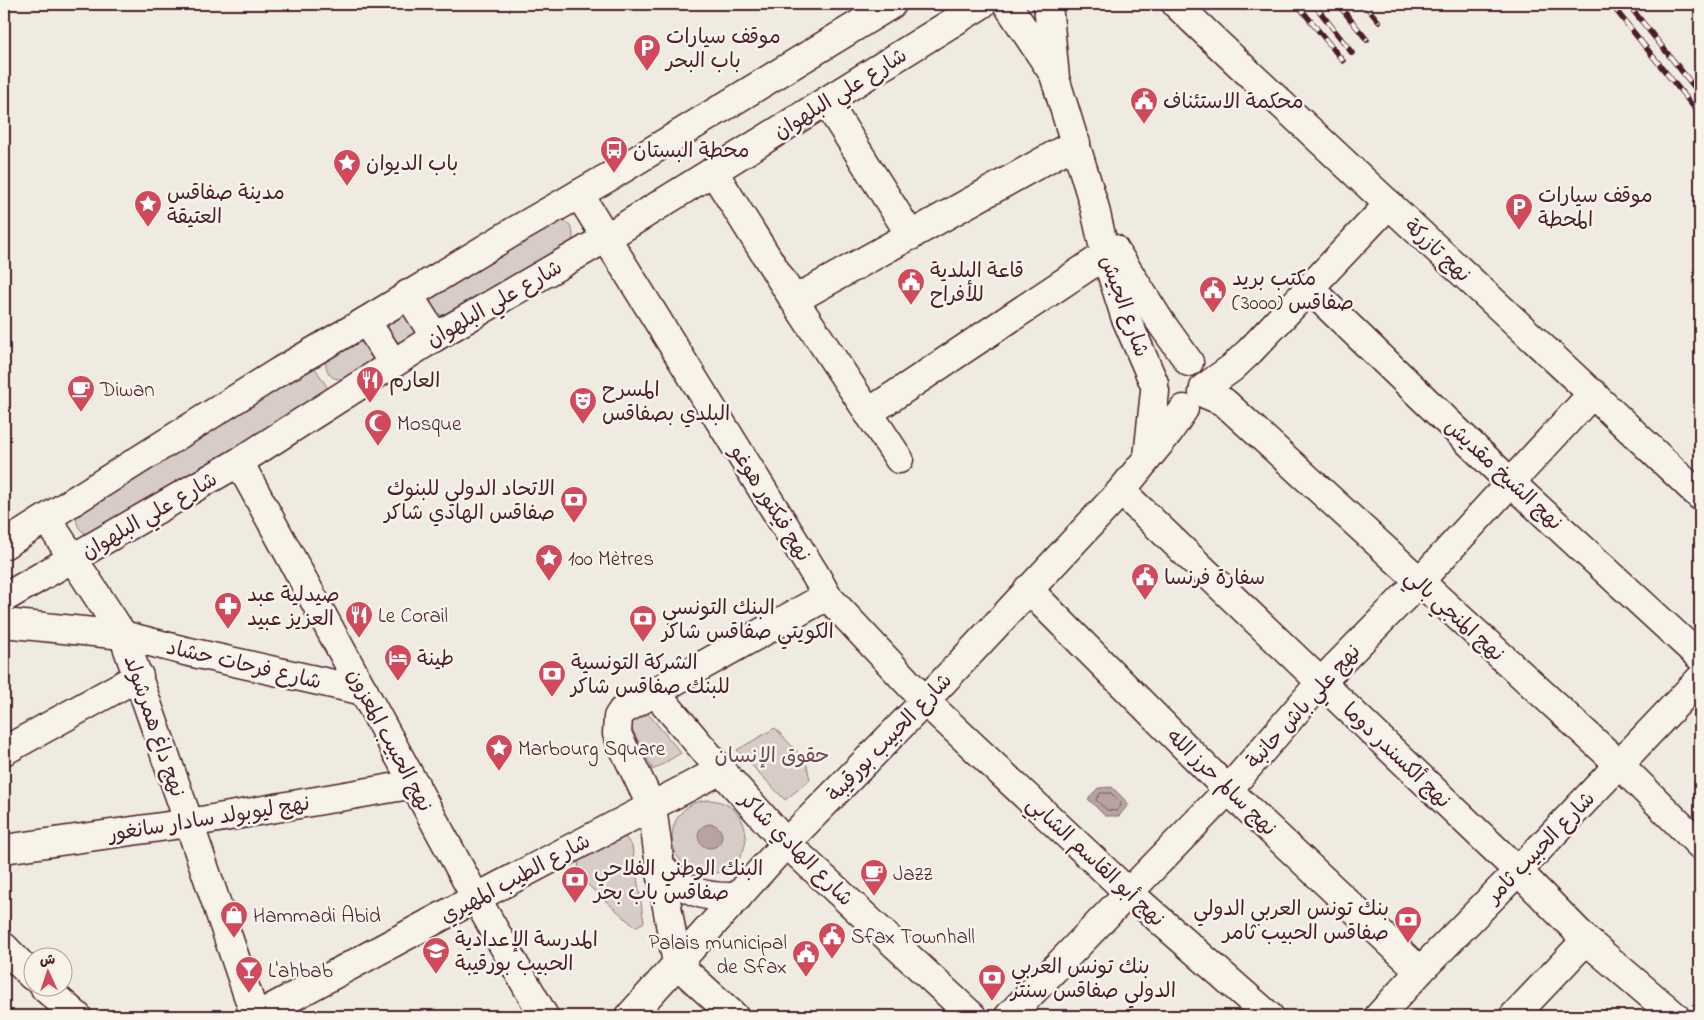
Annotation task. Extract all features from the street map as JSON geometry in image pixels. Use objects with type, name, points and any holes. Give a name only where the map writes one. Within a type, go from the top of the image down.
[{"type":"street","points":[[4,545],[280,371],[579,194],[892,4]]},
{"type":"street","name":"شارع علي البلهوان","points":[[4,598],[239,462],[435,337],[606,238],[982,4]]},
{"type":"street","name":"شارع الجيش","points":[[1007,4],[1056,78]]},
{"type":"street","name":"شارع الجيش","points":[[1048,4],[1056,78],[1106,243],[1125,316],[1155,387]]},
{"type":"street","name":"نهج تازركة","points":[[1176,4],[1294,117],[1593,393],[1700,496]]},
{"type":"street","points":[[826,101],[911,236]]},
{"type":"street","points":[[794,300],[1076,143]]},
{"type":"street","points":[[713,171],[794,300],[899,460]]},
{"type":"street","name":"نهج فيكتور هوغو","points":[[579,194],[827,596],[925,701]]},
{"type":"street","name":"شارع الحبيب بورقيبة","points":[[630,1016],[786,843],[925,701],[1121,491],[1168,433],[1195,384],[1232,368],[1310,290],[1389,204]]},
{"type":"street","points":[[868,413],[1106,243]]},
{"type":"street","name":"شارع الجيش","points":[[1106,243],[1161,323],[1195,384]]},
{"type":"street","name":"نهج الشيخ مقديش","points":[[1310,290],[1510,482],[1700,657]]},
{"type":"street","points":[[408,294],[435,337]]},
{"type":"street","points":[[366,321],[393,363]]},
{"type":"street","points":[[1148,457],[1156,375],[1166,364],[1174,360],[1182,360],[1195,384]]},
{"type":"street","name":"نهج المنجي بالي","points":[[1155,387],[1158,398],[1163,404],[1176,410],[1195,384],[1224,402],[1619,764],[1700,845]]},
{"type":"street","name":"نهج علي باش حانبة","points":[[1010,1016],[1228,790],[1321,682],[1419,582],[1593,393]]},
{"type":"street","name":"نهج الحبيب المعزون","points":[[239,462],[476,898],[544,1016]]},
{"type":"street","name":"نهج ألكسندر دوما","points":[[1121,491],[1518,871],[1586,940],[1675,1016]]},
{"type":"street","name":"نهج داغ همرشولد","points":[[47,519],[123,635],[190,823],[262,1015]]},
{"type":"street","name":"نهج سالم حرز الله","points":[[1028,589],[1228,790],[1420,971]]},
{"type":"street","points":[[734,1016],[677,964],[652,807],[617,734],[616,725],[622,711],[827,596]]},
{"type":"street","name":"شارع فرحات حشاد","points":[[4,623],[123,635],[185,651],[364,691]]},
{"type":"street","points":[[4,751],[139,676]]},
{"type":"street","name":"شارع الحبيب ثامر","points":[[1379,1016],[1700,679]]},
{"type":"street","name":"شارع الهادي شاكر","points":[[654,692],[786,843],[972,1016]]},
{"type":"street","name":"نهج أبو القاسم الشابي","points":[[925,701],[1128,892],[1269,1016]]},
{"type":"street","name":"شارع الطيب المهيري","points":[[262,1015],[476,898],[721,770]]},
{"type":"street","name":"نهج ليوبولد سادار سانغور","points":[[4,849],[190,823],[414,784]]},
{"type":"street","points":[[660,866],[672,879],[702,895],[720,898],[738,897]]},
{"type":"street","points":[[1514,1016],[1586,940]]},
{"type":"street","points":[[4,948],[22,966]]},
{"type":"street","points":[[56,998],[77,1016]]},
{"type":"green space","points":[[554,220],[565,222],[571,227],[573,235],[571,245],[447,317],[441,315],[431,306],[433,293]]},
{"type":"green space","points":[[407,313],[417,332],[402,343],[397,342],[388,333],[388,325],[393,316]]},
{"type":"green space","points":[[355,339],[363,340],[373,351],[373,363],[351,376],[337,379],[331,376],[327,370],[325,359]]},
{"type":"green space","points":[[311,362],[329,390],[101,532],[87,534],[78,526],[76,516]]},
{"type":"green space","points":[[645,710],[681,753],[653,770],[630,725],[632,719]]},
{"type":"green space","name":"حقوق الإنسان","points":[[775,728],[806,761],[810,780],[785,800],[737,750]]},
{"type":"green space","points":[[709,800],[723,803],[735,811],[743,823],[746,837],[743,851],[735,863],[723,871],[709,874],[695,871],[683,863],[675,851],[672,837],[675,823],[683,811],[695,803]]},
{"type":"green space","points":[[622,833],[632,846],[644,922],[635,927],[579,877],[578,856]]},
{"type":"water","points":[[1112,787],[1129,804],[1119,816],[1105,816],[1088,799],[1098,788]]},
{"type":"water","points":[[710,824],[718,828],[722,836],[718,844],[710,848],[702,844],[698,836],[702,828]]},
{"type":"railway","points":[[1297,4],[1343,61]]},
{"type":"railway","points":[[1314,4],[1352,53]]},
{"type":"railway","points":[[1338,4],[1367,40]]},
{"type":"railway","points":[[1364,4],[1379,22]]},
{"type":"railway","points":[[1611,4],[1700,115]]},
{"type":"railway","points":[[1628,4],[1700,94]]},
{"type":"place","name":"موقف سيارات باب البحر","points":[[647,72]]},
{"type":"place","name":"محكمة الاستئناف","points":[[1144,125]]},
{"type":"place","name":"محطة البستان","points":[[614,174]]},
{"type":"place","name":"باب الديوان","points":[[347,187]]},
{"type":"place","name":"مدينة صفاقس العتيقة","points":[[148,228]]},
{"type":"place","name":"موقف سيارات المحطة","points":[[1519,231]]},
{"type":"place","name":"قاعة البلدية للأفراح","points":[[911,306]]},
{"type":"place","name":"مكتب بريد صفاقس (3000)","points":[[1213,314]]},
{"type":"place","name":"العارم","points":[[370,404]]},
{"type":"place","name":"Diwan","points":[[81,413]]},
{"type":"place","name":"المسرح البلدي بصفاقس","points":[[583,425]]},
{"type":"place","name":"Mosque","points":[[378,447]]},
{"type":"place","name":"الاتحاد الدولي للبنوك صفاقس الهادي شاكر","points":[[574,524]]},
{"type":"place","name":"100 Mètres","points":[[549,582]]},
{"type":"place","name":"سفارة فرنسا","points":[[1145,601]]},
{"type":"place","name":"صيدلية عبد العزيز عبيد","points":[[228,630]]},
{"type":"place","name":"Le Corail","points":[[359,639]]},
{"type":"place","name":"البنك التونسي الكويتي صفاقس شاكر","points":[[643,643]]},
{"type":"place","name":"طينة","points":[[398,682]]},
{"type":"place","name":"الشركة التونسية للبنك صفاقس شاكر","points":[[552,698]]},
{"type":"place","name":"Marbourg Square","points":[[499,772]]},
{"type":"place","name":"Jazz","points":[[874,897]]},
{"type":"place","name":"البنك الوطني الفلاحي صفاقس باب بحر","points":[[575,904]]},
{"type":"place","name":"Hammadi Abid","points":[[234,939]]},
{"type":"place","name":"بنك تونس العربي الدولي صفاقس الحبيب ثامر","points":[[1408,944]]},
{"type":"place","name":"Sfax Townhall","points":[[832,960]]},
{"type":"place","name":"المدرسة الإعدادية الحبيب بورقيبة","points":[[436,975]]},
{"type":"place","name":"Palais municipal de Sfax","points":[[806,978]]},
{"type":"place","name":"L'ahbab","points":[[249,994]]},
{"type":"place","name":"بنك تونس العربي الدولي صفاقس سنتر","points":[[992,1002]]}]
